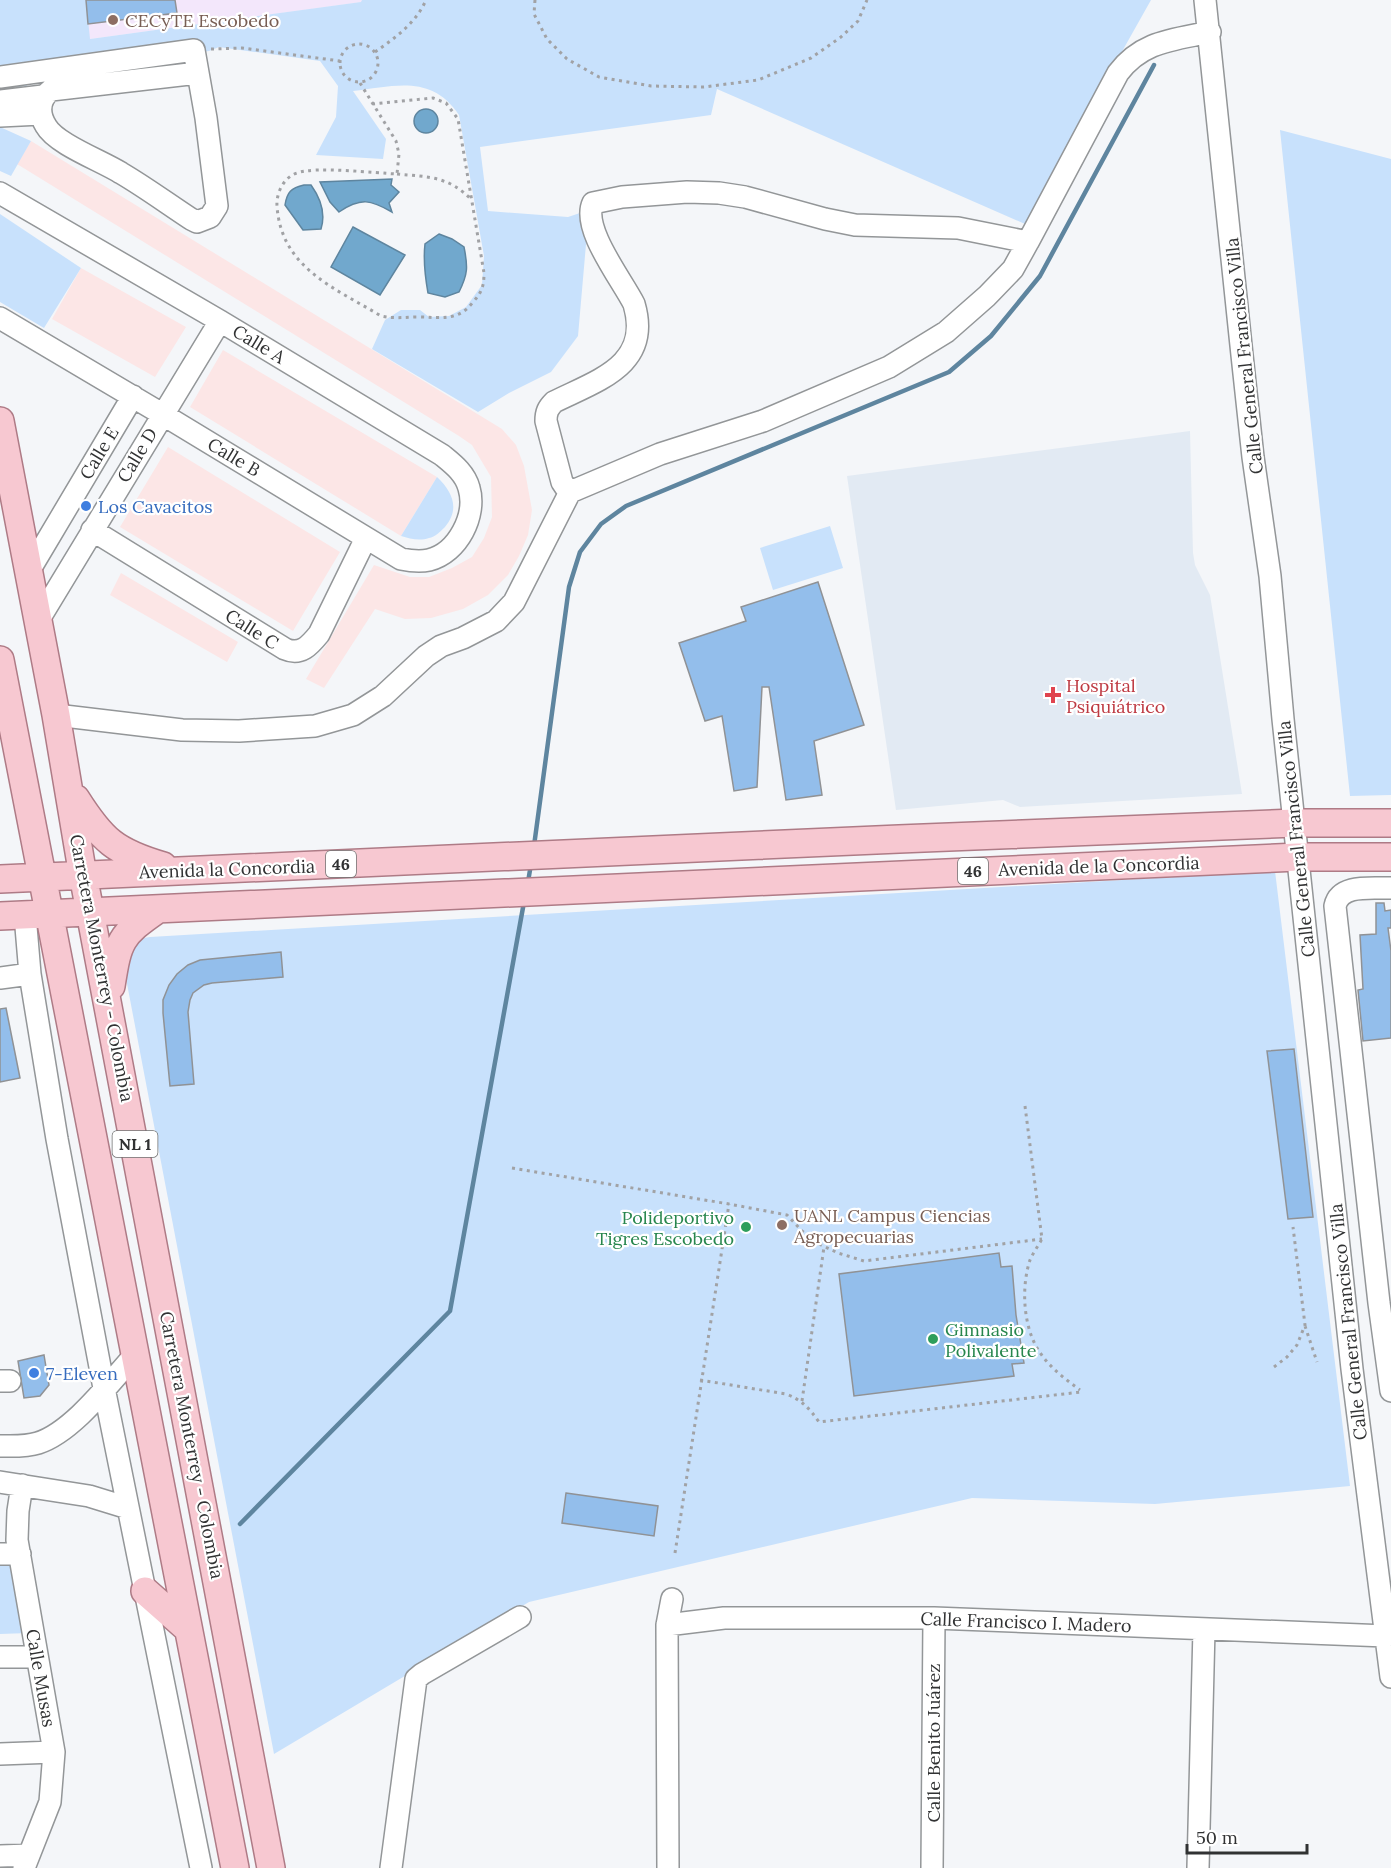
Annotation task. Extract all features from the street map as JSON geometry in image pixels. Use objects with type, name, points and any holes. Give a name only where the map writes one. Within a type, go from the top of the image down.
[{"type":"main road","name":"Carretera Monterrey - Colombia","points":[[0,421],[70,791],[90,912],[271,1868]]},
{"type":"main road","name":"Carretera Monterrey - Colombia","points":[[0,660],[43,877],[25,915],[92,1132],[235,1868]]},
{"type":"main road","points":[[70,791],[94,827],[109,843],[133,857],[181,872]]},
{"type":"main road","name":"Avenida de la Concordia","points":[[562,855],[1295,823],[1391,823]]},
{"type":"main road","name":"Avenida la Concordia","points":[[0,879],[562,855]]},
{"type":"main road","name":"Avenida de la Concordia","points":[[556,889],[1298,857],[1391,857]]},
{"type":"main road","name":"Avenida la Concordia","points":[[25,915],[556,889]]},
{"type":"main road","points":[[108,1002],[119,944],[133,926],[159,908]]},
{"type":"main road","points":[[145,1591],[187,1628]]},
{"type":"street","name":"Calle General Francisco Villa","points":[[1205,0],[1242,355],[1270,576],[1352,1370],[1387,1624],[1391,1677]]},
{"type":"street","points":[[1028,242],[958,228],[855,225],[745,197],[719,193],[687,192],[596,201],[591,207],[594,233],[634,304],[638,333],[632,354],[620,365],[596,382],[554,402],[549,407],[546,413],[562,482],[571,490],[575,490],[660,454],[763,421],[889,367],[946,332],[987,296],[1013,269],[1028,242],[1118,73],[1128,59],[1154,45],[1210,32]]},
{"type":"street","points":[[0,76],[194,50],[198,74],[217,206],[210,217],[197,222],[121,172],[57,138],[46,127],[42,105],[51,90],[198,74]]},
{"type":"street","points":[[0,101],[42,105]]},
{"type":"street","points":[[0,116],[42,105]]},
{"type":"street","name":"Calle A","points":[[0,193],[220,321],[442,455],[460,470],[469,488],[470,506],[464,529]]},
{"type":"street","name":"Calle B","points":[[0,318],[401,559],[431,560],[452,547],[464,529]]},
{"type":"street","name":"Calle D","points":[[38,621],[220,321]]},
{"type":"street","name":"Calle E","points":[[29,571],[133,396]]},
{"type":"street","points":[[56,715],[182,730],[238,731],[315,726],[353,715],[383,696],[433,651],[496,621],[514,602],[571,490]]},
{"type":"street","name":"Calle C","points":[[92,530],[285,649],[294,652],[309,646],[319,634],[366,538]]},
{"type":"street","points":[[1391,888],[1348,890],[1336,899],[1335,906],[1379,1303],[1391,1391]]},
{"type":"street","points":[[25,915],[30,974],[57,1139],[104,1388],[201,1868]]},
{"type":"street","points":[[0,978],[30,974]]},
{"type":"street","points":[[57,1139],[92,1132]]},
{"type":"street","points":[[1379,1303],[1391,1282]]},
{"type":"street","points":[[0,1446],[38,1443],[55,1435],[87,1407],[135,1355]]},
{"type":"street","points":[[0,1482],[89,1496],[128,1508]]},
{"type":"street","name":"Calle Musas","points":[[22,1485],[17,1526],[10,1554],[37,1657],[54,1752],[54,1777],[50,1802],[27,1862]]},
{"type":"street","points":[[668,1868],[667,1625],[672,1599]]},
{"type":"street","points":[[391,1868],[416,1679],[520,1617]]},
{"type":"street","name":"Calle Francisco I. Madero","points":[[667,1625],[724,1618],[934,1618],[1204,1629],[1387,1624]]},
{"type":"street","name":"Calle Benito Juárez","points":[[932,1868],[934,1618]]},
{"type":"street","points":[[1197,1868],[1204,1629]]},
{"type":"street","points":[[0,1657],[37,1657]]},
{"type":"street","points":[[0,1754],[54,1752]]},
{"type":"street","points":[[0,1856],[27,1862]]},
{"type":"path","points":[[375,52],[398,36],[422,9],[426,0]]},
{"type":"path","points":[[535,0],[534,14],[547,39],[567,59],[599,77],[651,86],[705,87],[758,80],[811,58],[841,37],[858,21],[867,0]]},
{"type":"path","points":[[364,45],[375,52],[378,58],[376,72],[367,81],[354,82],[343,74],[339,61],[345,50],[351,46],[364,45]]},
{"type":"path","points":[[194,50],[242,48],[339,61]]},
{"type":"path","points":[[360,82],[396,141],[399,154],[397,174]]},
{"type":"path","points":[[373,104],[433,98],[446,103],[459,119],[484,273],[484,287],[466,312],[453,317],[393,319],[381,316],[309,272],[282,235],[276,199],[283,184],[296,173],[314,170],[440,178],[472,200]]},
{"type":"path","points":[[700,1380],[786,1394],[802,1401],[819,1422],[1081,1392],[1053,1369],[1038,1350],[1026,1313],[1024,1284],[1031,1258],[1042,1239],[1025,1106]]},
{"type":"path","points":[[512,1168],[787,1215],[802,1232],[824,1247],[852,1258],[873,1261],[1042,1239]]},
{"type":"path","points":[[675,1553],[729,1204]]},
{"type":"path","points":[[1293,1227],[1305,1325],[1317,1362]]},
{"type":"path","points":[[802,1401],[824,1247]]},
{"type":"path","points":[[1274,1367],[1297,1345],[1305,1325]]},
{"type":"shaded area","name":"CECyTE Escobedo","points":[[0,0],[362,0],[362,2],[90,39]]},
{"type":"shaded area","points":[[0,0],[86,0],[90,39],[361,2],[362,0],[1151,0],[1025,224],[717,89],[711,115],[480,147],[488,211],[568,217],[589,210],[578,336],[551,372],[478,412],[372,349],[385,320],[401,310],[420,310],[429,317],[449,316],[466,307],[482,285],[484,256],[459,115],[448,102],[437,93],[412,86],[353,91],[386,139],[383,159],[316,155],[336,117],[338,86],[320,61],[219,47],[209,51],[24,76],[27,86],[0,89]]},
{"type":"shaded area","points":[[426,109],[435,112],[438,121],[435,130],[426,133],[417,130],[414,121],[417,112]]},
{"type":"shaded area","points":[[0,127],[31,141],[11,176],[0,171]]},
{"type":"shaded area","points":[[1280,130],[1391,159],[1391,795],[1350,796]]},
{"type":"shaded area","points":[[31,141],[502,429],[516,445],[524,466],[532,510],[528,535],[508,575],[488,595],[463,609],[431,618],[405,619],[375,609],[324,688],[306,679],[374,565],[410,577],[429,577],[472,557],[484,538],[492,517],[491,477],[472,445],[459,436],[17,164]]},
{"type":"shaded area","points":[[392,179],[391,185],[399,192],[389,203],[392,212],[372,203],[360,202],[339,212],[330,202],[320,182]]},
{"type":"shaded area","points":[[304,185],[311,185],[320,201],[323,212],[321,229],[303,230],[285,205],[290,191]]},
{"type":"shaded area","points":[[0,214],[81,268],[44,328],[0,302]]},
{"type":"shaded area","points":[[353,227],[405,255],[380,295],[331,267]]},
{"type":"shaded area","points":[[439,234],[464,247],[466,260],[466,275],[459,292],[445,297],[428,293],[425,269],[425,244]]},
{"type":"shaded area","points":[[81,268],[186,327],[155,377],[52,319]]},
{"type":"shaded area","points":[[223,350],[437,477],[401,536],[190,407]]},
{"type":"shaded area","name":"Hospital Psiquiátrico","points":[[1190,431],[1193,553],[1195,565],[1210,595],[1242,794],[1020,807],[1003,800],[896,810],[847,476]]},
{"type":"shaded area","points":[[168,447],[340,552],[293,631],[120,527]]},
{"type":"shaded area","points":[[437,477],[453,501],[450,520],[436,535],[426,539],[401,536]]},
{"type":"shaded area","points":[[830,526],[843,568],[773,590],[760,548]]},
{"type":"shaded area","points":[[121,573],[238,642],[227,662],[110,595]]},
{"type":"shaded area","name":"Polideportivo Tigres Escobedo","points":[[1275,871],[1350,1486],[1155,1504],[972,1498],[529,1602],[274,1754],[124,968],[135,944],[150,937]]},
{"type":"shaded area","points":[[0,1563],[14,1563],[29,1633],[0,1634]]},
{"type":"building","points":[[86,0],[175,0],[177,13],[88,24]]},
{"type":"building","points":[[818,582],[864,725],[814,741],[822,795],[786,800],[769,687],[762,687],[757,787],[734,791],[722,716],[705,721],[679,643],[746,621],[741,607]]},
{"type":"building","points":[[1376,903],[1384,903],[1385,911],[1391,910],[1391,928],[1388,928],[1391,951],[1391,1038],[1363,1041],[1358,990],[1363,989],[1360,935],[1376,934]]},
{"type":"building","points":[[281,952],[283,977],[212,983],[204,985],[193,993],[188,1012],[194,1084],[170,1086],[163,1000],[169,985],[177,974],[188,965],[200,960]]},
{"type":"building","points":[[6,1008],[20,1078],[0,1082],[0,1009]]},
{"type":"building","points":[[1294,1049],[1313,1217],[1288,1219],[1267,1051]]},
{"type":"building","name":"Gimnasio Polivalente","points":[[999,1253],[1001,1267],[1012,1266],[1016,1315],[1024,1363],[1012,1364],[1014,1376],[854,1396],[839,1274]]},
{"type":"building","name":"7-Eleven","points":[[44,1355],[49,1385],[40,1396],[24,1398],[18,1361]]},
{"type":"building","points":[[566,1493],[658,1506],[654,1536],[562,1523]]},
{"type":"waterway","points":[[534,846],[569,587],[580,552],[601,524],[626,506],[949,372],[991,336],[1040,276],[1154,65]]},
{"type":"waterway","points":[[528,882],[531,864]]},
{"type":"waterway","points":[[240,1524],[450,1311],[524,902]]},
{"type":"place","name":"CECyTE Escobedo","points":[[113,20]]},
{"type":"place","name":"Los Cavacitos","points":[[86,506]]},
{"type":"place","name":"Hospital Psiquiátrico","points":[[1053,695]]},
{"type":"place","name":"UANL Campus Ciencias Agropecuarias","points":[[782,1225]]},
{"type":"place","name":"Polideportivo Tigres Escobedo","points":[[746,1227]]},
{"type":"place","name":"Gimnasio Polivalente","points":[[933,1339]]},
{"type":"place","name":"7-Eleven","points":[[34,1373]]}]
